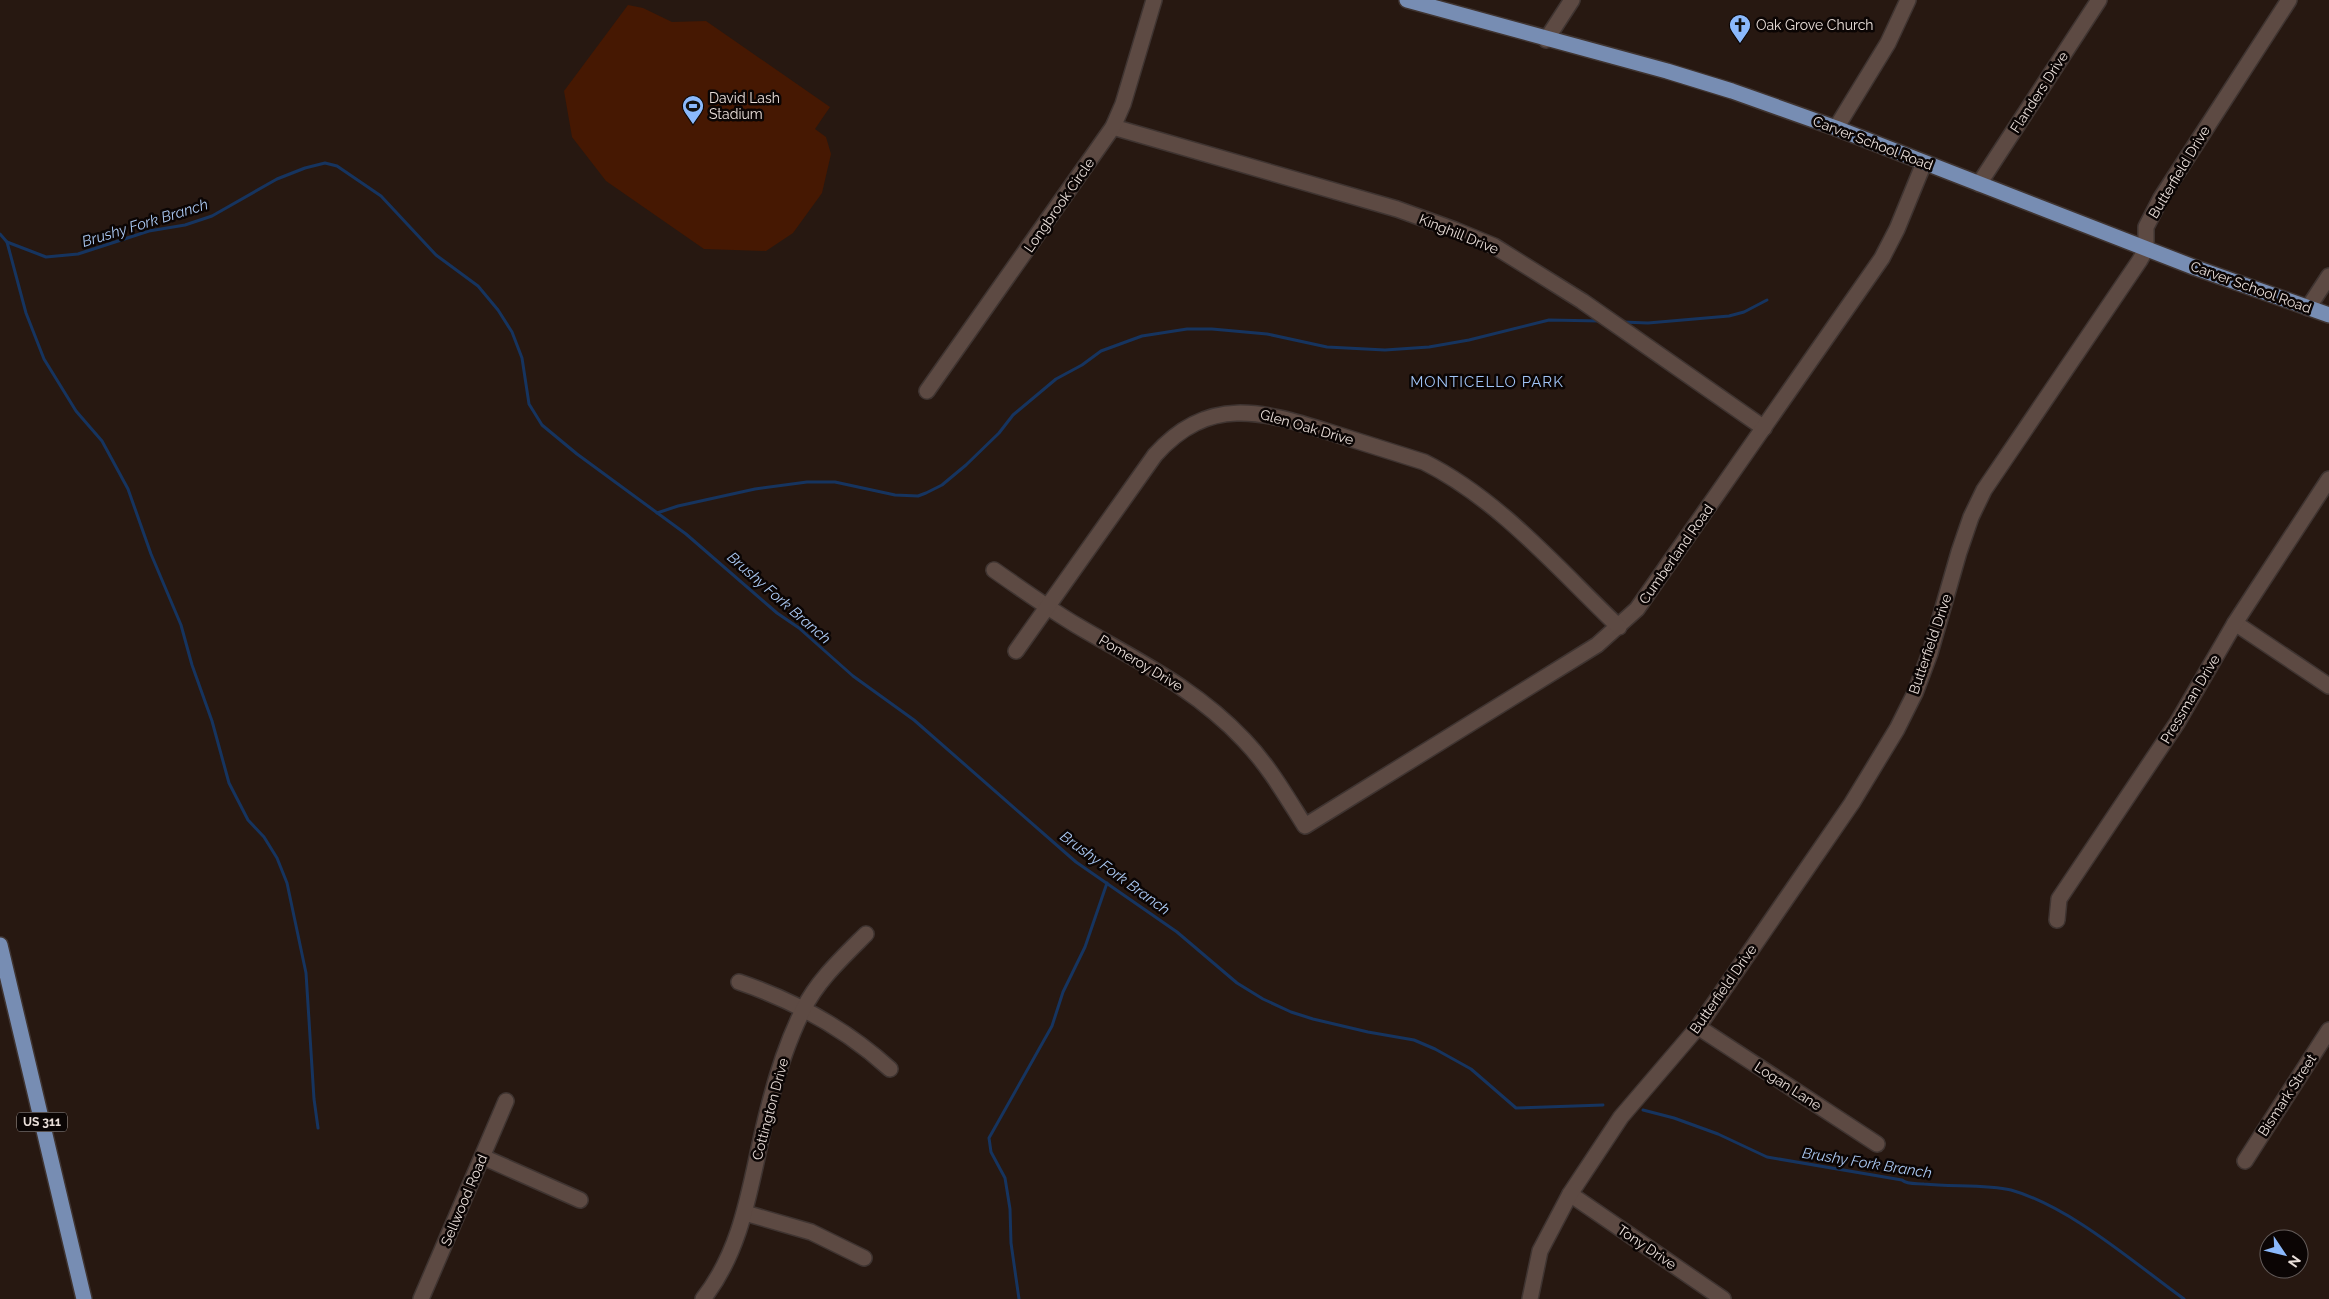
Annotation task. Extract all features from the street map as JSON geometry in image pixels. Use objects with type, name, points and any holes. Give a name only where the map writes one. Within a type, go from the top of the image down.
[{"type":"main road","name":"Carver School Road","points":[[1407,0],[1546,40],[1715,85],[1836,128],[2146,249],[2329,315]]},
{"type":"main road","name":"US 311","points":[[0,945],[84,1299]]},
{"type":"street","name":"Longbrook Circle","points":[[927,391],[1114,127],[1124,104],[1154,0]]},
{"type":"street","points":[[1546,40],[1572,0]]},
{"type":"street","points":[[1836,128],[1888,43],[1908,0]]},
{"type":"street","name":"Flanders Drive","points":[[1979,184],[2099,0]]},
{"type":"street","name":"Butterfield Drive","points":[[1530,1299],[1533,1276],[1540,1251],[1570,1194],[1621,1117],[1698,1027],[1852,803],[1896,730],[1914,693],[1930,653],[1970,517],[1984,490],[2146,249],[2146,227],[2161,198],[2289,0]]},
{"type":"street","name":"Kinghill Drive","points":[[1114,127],[1397,210],[1494,246],[1582,301],[1764,428]]},
{"type":"street","name":"Cumberland Road","points":[[1305,826],[1597,645],[1619,628],[1637,609],[1882,258],[1897,229],[1924,163]]},
{"type":"street","points":[[2308,308],[2329,276]]},
{"type":"street","name":"Glen Oak Drive","points":[[1016,651],[1155,455],[1168,440],[1186,427],[1211,417],[1236,412],[1272,415],[1415,459],[1445,473],[1498,511],[1619,628]]},
{"type":"street","name":"Pressman Drive","points":[[2057,920],[2059,899],[2177,723],[2235,623],[2329,479]]},
{"type":"street","name":"Pomeroy Drive","points":[[994,570],[1047,606],[1167,676],[1218,716],[1244,740],[1271,772],[1305,826]]},
{"type":"street","points":[[2235,623],[2329,686]]},
{"type":"street","name":"Cottington Drive","points":[[703,1299],[725,1266],[745,1213],[768,1107],[783,1058],[803,1008],[834,967],[866,934]]},
{"type":"street","points":[[739,982],[770,992],[803,1008],[844,1032],[890,1068]]},
{"type":"street","name":"Logan Lane","points":[[1698,1027],[1877,1144]]},
{"type":"street","name":"Bismark Street","points":[[2245,1161],[2329,1030]]},
{"type":"street","name":"Sellwood Road","points":[[422,1299],[506,1101]]},
{"type":"street","points":[[483,1157],[580,1200]]},
{"type":"street","name":"Tony Drive","points":[[1570,1194],[1723,1299]]},
{"type":"street","points":[[745,1213],[811,1232],[864,1258]]},
{"type":"shaded area","name":"David Lash Stadium","points":[[628,5],[643,8],[672,22],[706,21],[830,107],[815,129],[826,137],[831,154],[822,193],[793,233],[766,251],[704,249],[606,181],[572,137],[564,91]]},
{"type":"waterway","name":"Brushy Fork Branch","points":[[0,234],[7,242],[46,257],[78,254],[149,231],[185,225],[212,216],[277,179],[305,168],[325,163],[337,166],[381,196],[436,255],[478,286],[498,310],[512,332],[522,358],[529,404],[542,425],[577,454],[686,534],[777,613],[799,628],[853,676],[914,720],[1076,862],[1177,932],[1237,983],[1263,999],[1291,1012],[1368,1032],[1414,1040],[1435,1049],[1471,1069],[1516,1108],[1603,1105]]},
{"type":"waterway","points":[[7,242],[26,313],[44,359],[76,411],[102,441],[128,489],[151,554],[181,625],[192,665],[212,721],[229,783],[248,820],[264,837],[277,858],[287,883],[306,973],[314,1099],[318,1128]]},
{"type":"waterway","points":[[1622,322],[1648,323],[1729,316],[1744,312],[1767,300]]},
{"type":"waterway","points":[[657,513],[678,506],[755,489],[807,482],[835,482],[895,495],[918,496],[942,485],[966,465],[999,433],[1013,415],[1056,379],[1082,365],[1101,351],[1142,336],[1187,329],[1212,329],[1267,334],[1327,347],[1385,350],[1429,347],[1469,340],[1549,320],[1600,321]]},
{"type":"waterway","points":[[1019,1299],[1011,1243],[1010,1209],[1005,1178],[991,1152],[989,1138],[1052,1026],[1063,992],[1085,947],[1107,883]]},
{"type":"waterway","name":"Brushy Fork Branch","points":[[1643,1110],[1674,1118],[1718,1134],[1767,1157],[1902,1180],[1910,1183],[2001,1188],[2034,1198],[2079,1222],[2184,1299]]},
{"type":"place","name":"Oak Grove Church","points":[[1740,44]]},
{"type":"place","name":"David Lash Stadium","points":[[693,125]]},
{"type":"district","name":"MONTICELLO PARK","points":[[1487,382]]}]
